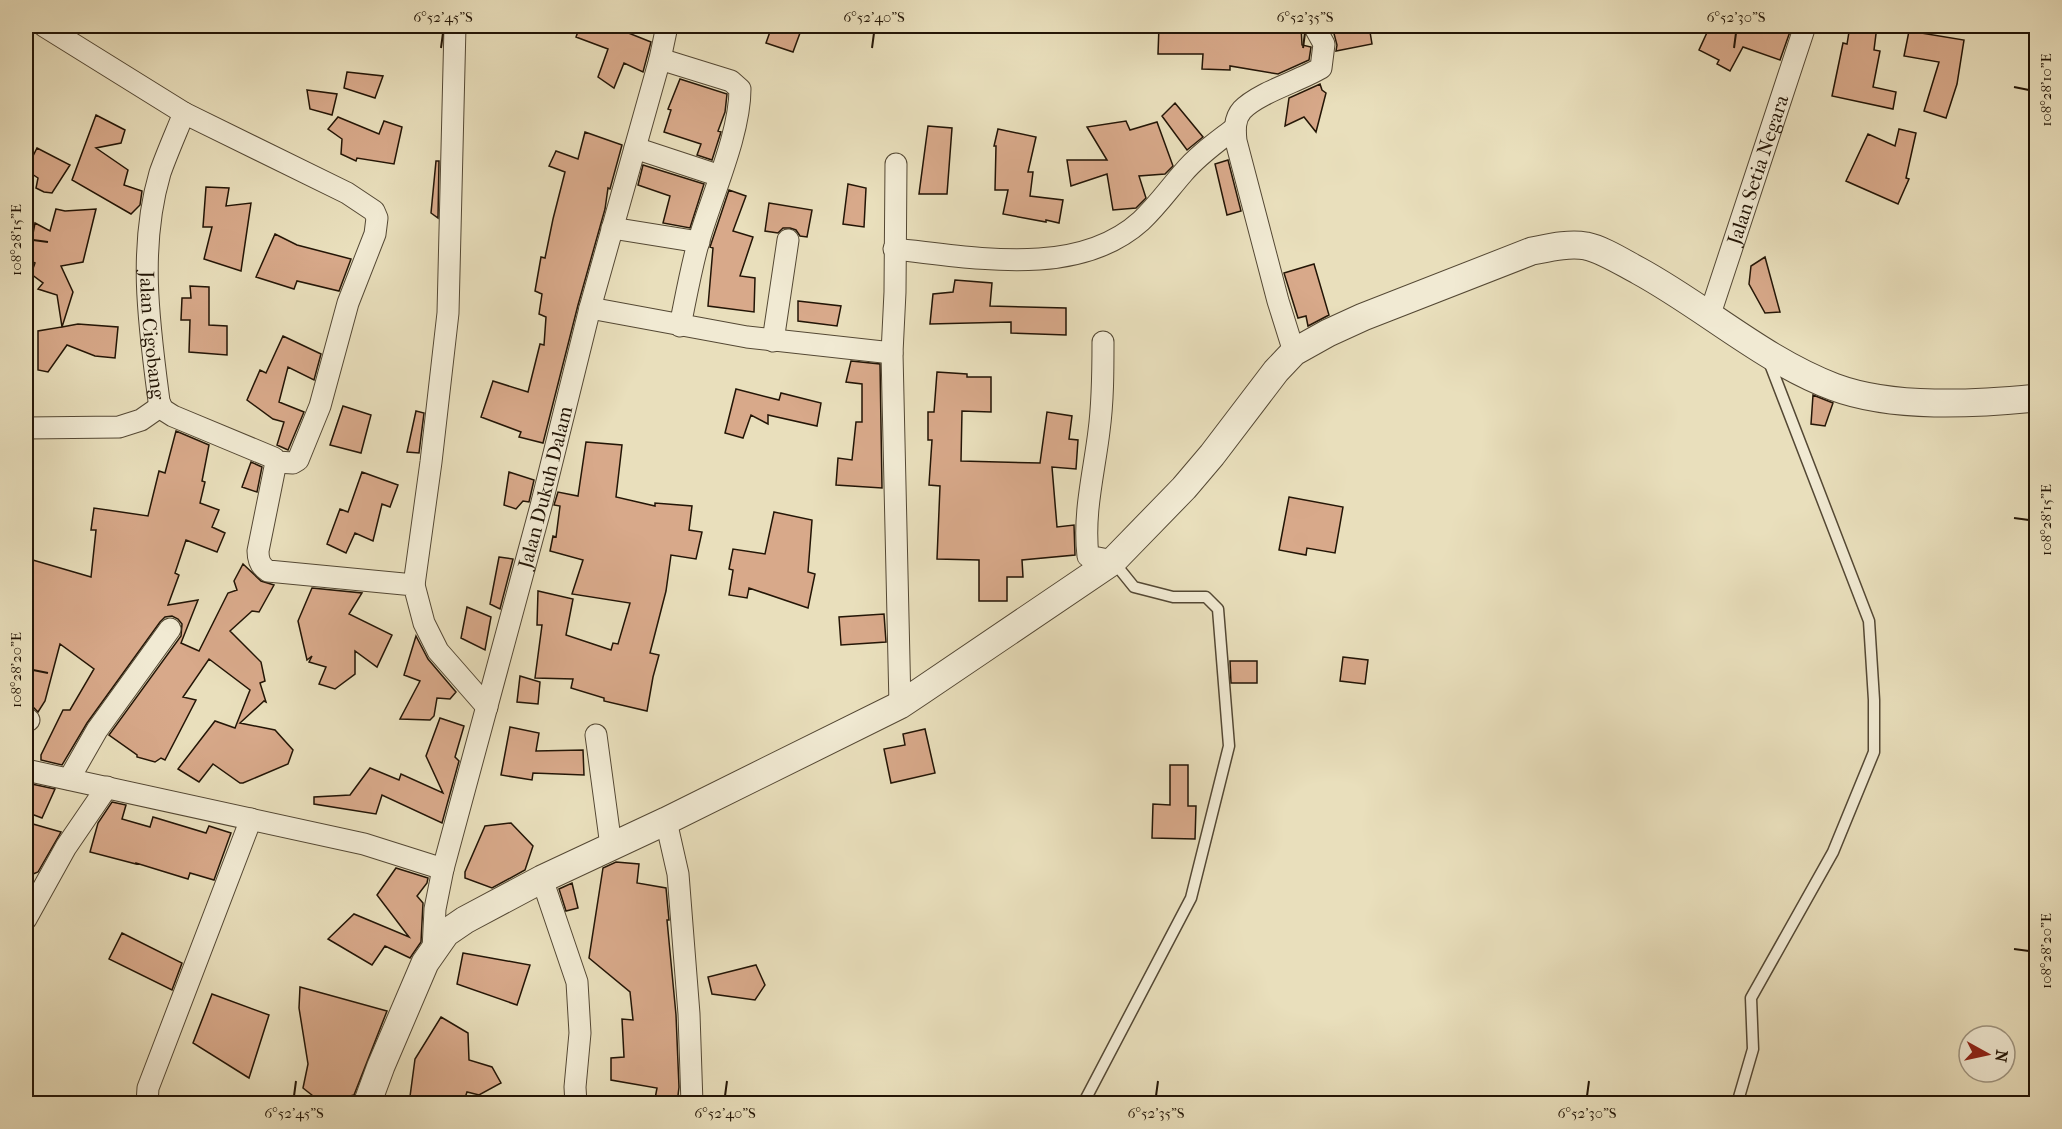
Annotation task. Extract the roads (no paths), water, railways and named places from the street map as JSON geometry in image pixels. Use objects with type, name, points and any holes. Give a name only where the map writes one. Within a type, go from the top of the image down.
[{"type":"street","points":[[44,26],[184,113],[347,194],[374,211],[377,218],[375,234],[348,303],[320,406],[298,460],[293,463],[276,462],[258,560],[262,568],[268,571],[414,585]]},
{"type":"street","points":[[455,26],[448,313],[432,462],[414,585],[424,623],[438,651],[487,707]]},
{"type":"street","name":"Jalan Dukuh Dalam","points":[[433,950],[435,909],[443,869],[538,517],[590,308],[660,59],[667,26]]},
{"type":"street","points":[[1294,352],[1278,301],[1236,141],[1235,128],[1242,110],[1264,95],[1321,68],[1324,44],[1314,26]]},
{"type":"street","name":"Jalan Setia Negara","points":[[1710,314],[1804,26]]},
{"type":"street","points":[[660,59],[731,81],[740,89],[740,104],[699,242],[680,326]]},
{"type":"street","name":"Jalan Cigobang","points":[[184,113],[161,172],[148,232],[148,315],[162,410],[271,455],[276,462]]},
{"type":"street","points":[[894,249],[1004,260],[1037,260],[1075,255],[1109,243],[1139,223],[1164,198],[1183,172],[1198,157],[1235,128]]},
{"type":"street","points":[[635,148],[720,176]]},
{"type":"street","points":[[896,164],[892,353],[900,705]]},
{"type":"street","points":[[612,228],[699,242]]},
{"type":"street","points":[[773,341],[788,240]]},
{"type":"street","points":[[367,1104],[416,984],[433,950],[453,927],[542,879],[666,821],[900,705],[1113,561],[1184,488],[1276,371],[1294,352],[1363,317],[1511,259],[1552,247],[1585,246],[1612,256],[1652,278],[1764,351],[1810,377],[1854,394],[1889,399],[1955,403],[2037,398]]},
{"type":"street","points":[[590,308],[773,341],[892,353]]},
{"type":"street","points":[[1103,342],[1101,405],[1086,529],[1088,556],[1113,561]]},
{"type":"street","points":[[26,428],[119,427],[141,420],[161,406]]},
{"type":"street","points":[[69,779],[97,730],[170,628]]},
{"type":"street","points":[[596,735],[611,846]]},
{"type":"street","points":[[26,770],[364,844],[443,869]]},
{"type":"street","points":[[26,919],[66,848],[107,788]]},
{"type":"street","points":[[147,1104],[148,1088],[251,819]]},
{"type":"street","points":[[666,821],[678,874],[689,1014],[692,1104]]},
{"type":"street","points":[[542,879],[577,982],[580,1033],[575,1087],[576,1104]]},
{"type":"lane","points":[[1737,1104],[1753,1049],[1751,998],[1833,852],[1874,752],[1874,700],[1869,621],[1764,351]]},
{"type":"lane","points":[[1083,1104],[1191,898],[1229,746],[1218,609],[1206,597],[1173,597],[1134,587],[1113,561]]}]
